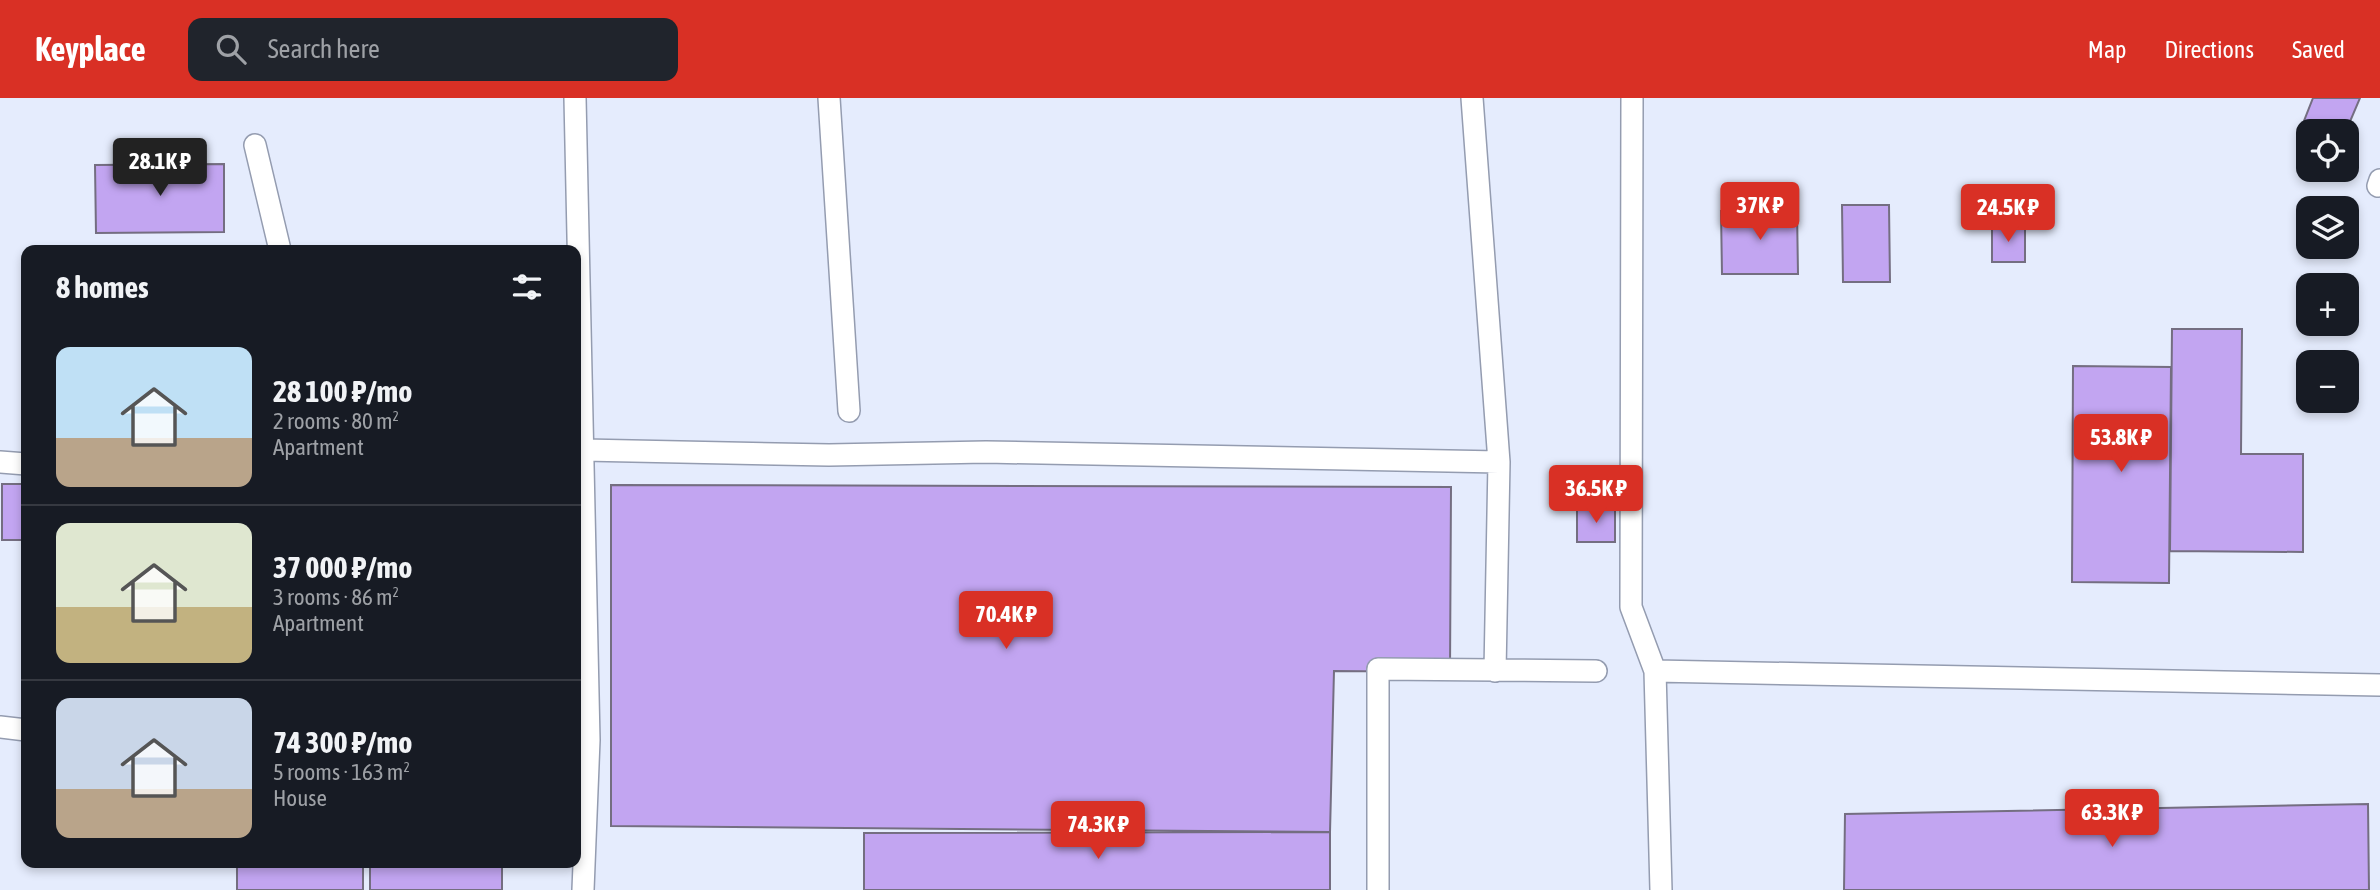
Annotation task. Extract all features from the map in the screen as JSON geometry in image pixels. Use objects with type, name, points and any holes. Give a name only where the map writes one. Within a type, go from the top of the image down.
[{"type":"lane","points":[[575,98],[579,245]]},
{"type":"lane","points":[[829,98],[849,411]]},
{"type":"lane","points":[[1472,98],[1499,462],[1495,671]]},
{"type":"lane","points":[[1632,98],[1631,607],[1655,671],[1661,890]]},
{"type":"lane","points":[[255,145],[279,245]]},
{"type":"lane","points":[[581,333],[584,450],[583,890]]},
{"type":"lane","points":[[584,450],[829,455],[986,452],[1499,462]]},
{"type":"lane","points":[[0,462],[21,464]]},
{"type":"lane","points":[[1378,890],[1378,669],[1596,671]]},
{"type":"lane","points":[[1655,671],[2380,685]]},
{"type":"lane","points":[[0,726],[21,729]]},
{"type":"building","points":[[2313,98],[2360,98],[2351,119],[2305,119]]},
{"type":"building","points":[[224,164],[224,232],[96,233],[95,165]]},
{"type":"building","points":[[1842,205],[1889,205],[1890,282],[1843,282]]},
{"type":"building","points":[[1797,210],[1798,274],[1722,274],[1721,211]]},
{"type":"building","points":[[1992,225],[2025,225],[2025,262],[1992,262]]},
{"type":"building","points":[[2172,329],[2242,329],[2241,454],[2303,454],[2303,552],[2170,551]]},
{"type":"building","points":[[2073,366],[2171,367],[2169,583],[2072,582]]},
{"type":"building","points":[[2,484],[21,484],[21,540],[2,540]]},
{"type":"building","points":[[611,485],[1451,487],[1450,672],[1334,671],[1330,832],[611,826]]},
{"type":"building","points":[[1577,507],[1615,508],[1615,542],[1577,542]]},
{"type":"building","points":[[2368,804],[2369,890],[1844,890],[1845,814]]},
{"type":"building","points":[[1330,832],[1330,890],[864,890],[864,833]]},
{"type":"building","points":[[237,868],[363,868],[363,890],[237,890]]},
{"type":"building","points":[[370,868],[502,868],[502,890],[370,890]]}]
